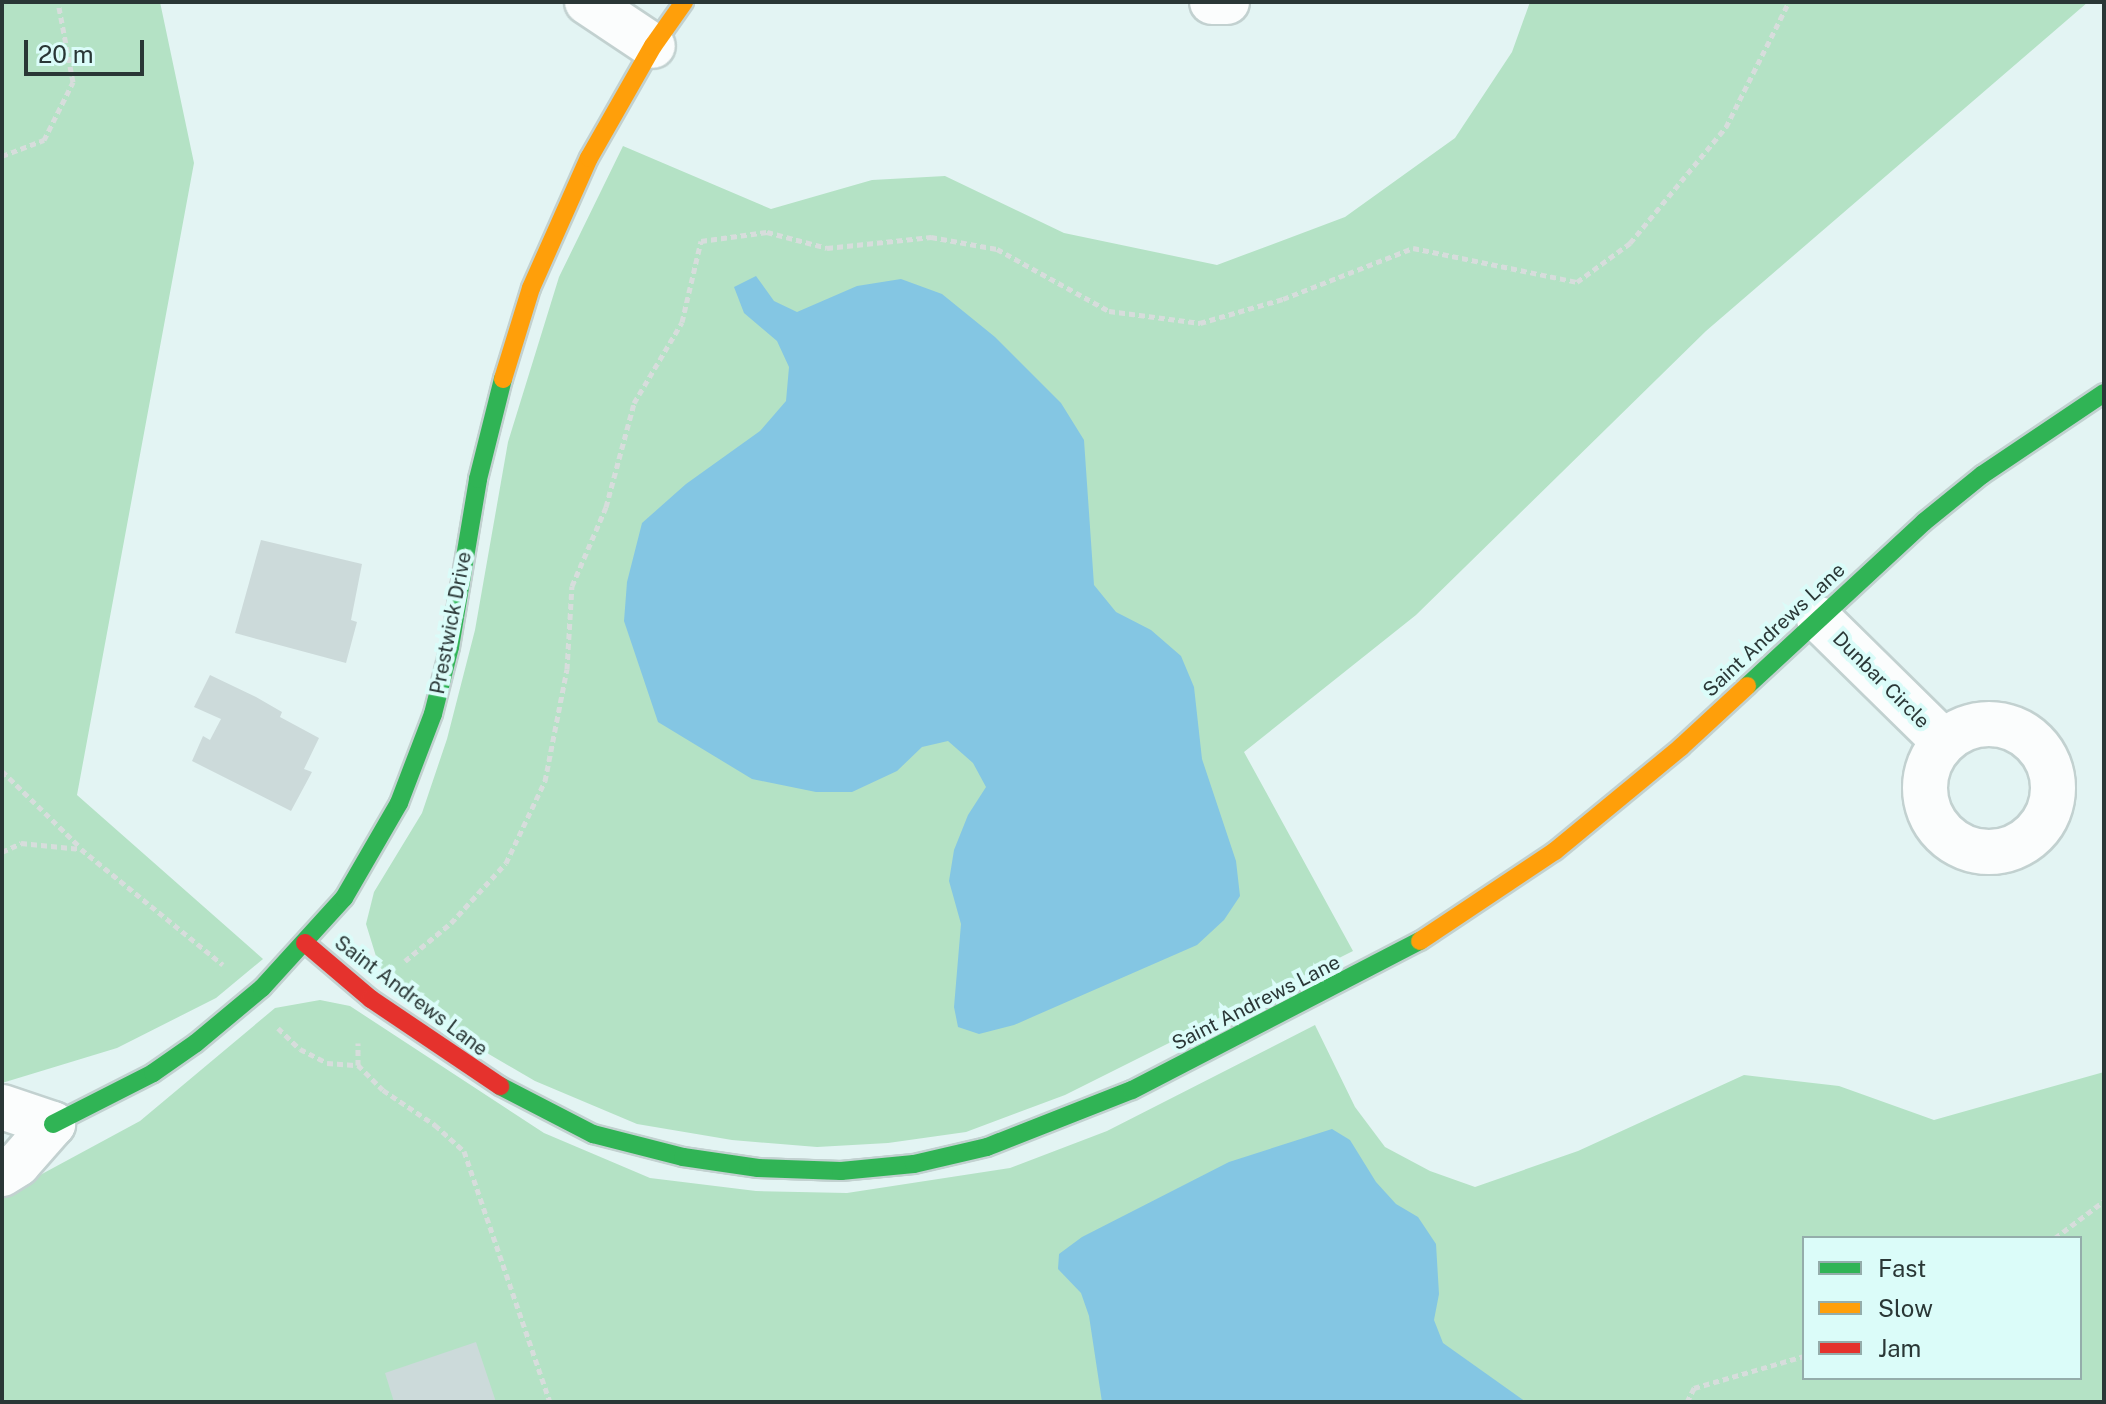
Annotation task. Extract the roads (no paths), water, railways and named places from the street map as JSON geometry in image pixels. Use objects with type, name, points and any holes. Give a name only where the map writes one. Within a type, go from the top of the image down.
[{"type":"street","points":[[587,2],[653,46]]},
{"type":"street","name":"Prestwick Drive","points":[[2,1174],[18,1164],[53,1124],[153,1073],[196,1043],[262,988],[344,898],[399,803],[433,714],[450,647],[478,479],[512,345],[531,288],[589,158],[653,46],[684,2]]},
{"type":"street","points":[[1212,2],[1227,2]]},
{"type":"street","name":"Saint Andrews Lane","points":[[305,943],[371,999],[465,1065],[531,1104],[593,1134],[683,1157],[758,1168],[841,1171],[914,1164],[987,1147],[1132,1090],[1420,941],[1555,851],[1625,795],[1924,522],[1982,475],[2104,393]]},
{"type":"street","name":"Dunbar Circle","points":[[1819,619],[1944,742]]},
{"type":"street","points":[[2,1107],[53,1124]]},
{"type":"water","points":[[756,276],[774,301],[797,312],[857,286],[901,279],[942,294],[995,337],[1061,403],[1084,440],[1094,585],[1116,612],[1151,630],[1181,656],[1194,687],[1202,759],[1236,861],[1240,896],[1224,920],[1197,945],[1014,1025],[979,1034],[958,1027],[954,1007],[961,924],[949,881],[954,850],[968,815],[986,787],[973,763],[948,741],[922,747],[897,771],[852,792],[816,792],[752,779],[658,722],[624,621],[627,582],[642,523],[686,484],[760,431],[786,401],[789,367],[777,341],[744,313],[734,287]]},
{"type":"water","points":[[1332,1129],[1350,1140],[1376,1182],[1396,1204],[1418,1217],[1436,1244],[1439,1294],[1434,1320],[1443,1343],[1526,1402],[1102,1402],[1089,1316],[1081,1293],[1058,1269],[1059,1254],[1082,1237],[1229,1162]]}]
